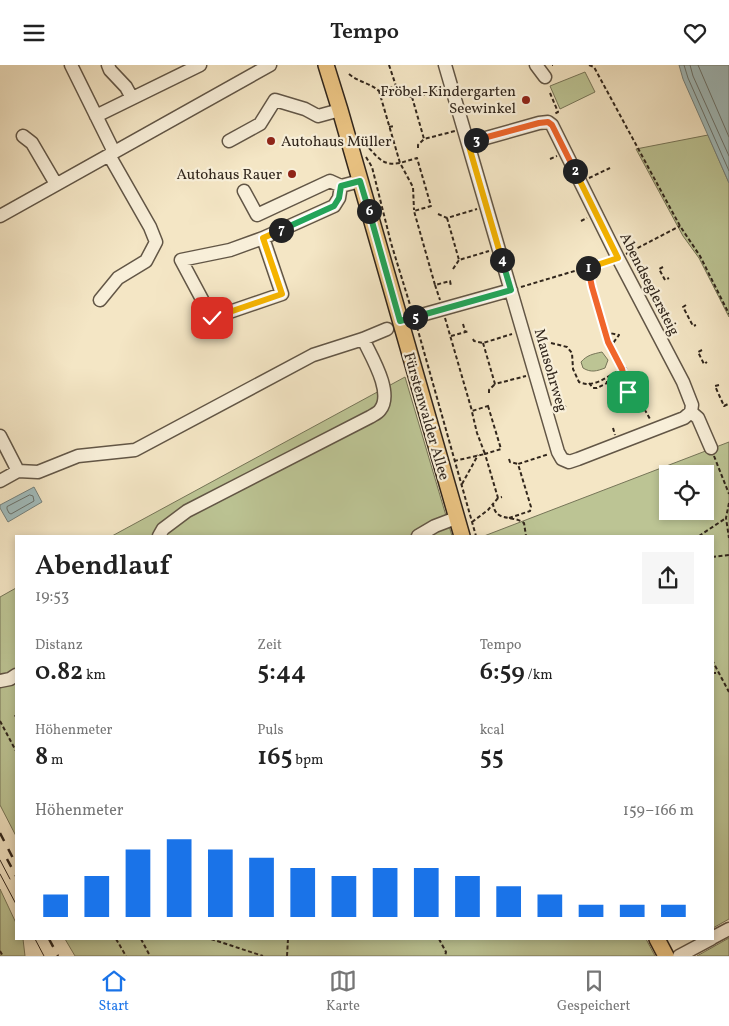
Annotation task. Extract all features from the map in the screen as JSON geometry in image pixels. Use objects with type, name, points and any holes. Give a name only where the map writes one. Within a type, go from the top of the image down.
[{"type":"main road","name":"Fürstenwalder Allee","points":[[326,65],[462,535]]},
{"type":"main road","points":[[658,940],[666,956]]},
{"type":"street","points":[[71,65],[112,154],[156,242],[146,261],[118,278],[100,300]]},
{"type":"street","points":[[108,65],[110,70],[126,87],[132,98]]},
{"type":"street","points":[[96,116],[200,65]]},
{"type":"street","points":[[0,216],[270,65]]},
{"type":"street","name":"Mausohrweg","points":[[445,65],[447,87],[459,129],[468,143],[499,249],[513,289],[518,333],[556,455]]},
{"type":"street","points":[[536,65],[545,77]]},
{"type":"street","points":[[229,141],[260,124],[275,100],[305,109],[318,116],[340,109]]},
{"type":"street","name":"Abendseglersteig","points":[[468,143],[539,123],[548,122],[552,125],[618,258],[683,382],[692,405],[691,412],[698,418],[711,448]]},
{"type":"street","points":[[23,136],[32,143],[56,184]]},
{"type":"street","points":[[244,191],[257,215],[330,181],[341,186],[360,181]]},
{"type":"street","points":[[263,238],[282,294],[212,318],[181,260],[230,250],[263,238],[334,206],[339,198],[341,186]]},
{"type":"street","points":[[400,321],[513,289]]},
{"type":"street","points":[[0,481],[18,471],[38,471],[78,456],[135,450],[313,355],[387,329]]},
{"type":"street","points":[[160,535],[163,529],[187,511],[381,410],[386,395],[381,377],[363,339]]},
{"type":"street","points":[[556,455],[569,462],[672,423],[684,418],[691,412]]},
{"type":"street","points":[[0,435],[18,471]]},
{"type":"street","points":[[420,535],[456,518]]},
{"type":"street","points":[[0,681],[15,676]]},
{"type":"street","points":[[714,937],[729,929]]},
{"type":"street","points":[[679,956],[708,940]]},
{"type":"path","points":[[378,91],[396,85],[389,65]]},
{"type":"path","points":[[590,65],[594,67],[680,227],[700,256],[729,314]]},
{"type":"path","points":[[349,74],[356,81],[373,86],[378,91],[400,163],[413,187],[414,211],[441,303]]},
{"type":"path","points":[[402,93],[412,97],[447,87]]},
{"type":"path","points":[[550,93],[558,112],[552,115]]},
{"type":"path","points":[[412,97],[424,139]]},
{"type":"path","points":[[389,127],[394,126]]},
{"type":"path","points":[[418,148],[418,145],[424,139],[459,129]]},
{"type":"path","points":[[368,148],[381,161],[391,165],[418,157],[432,206],[414,211]]},
{"type":"path","points":[[550,159],[558,155]]},
{"type":"path","points":[[372,167],[404,285]]},
{"type":"path","points":[[584,181],[610,168]]},
{"type":"path","points":[[438,214],[447,218],[486,206]]},
{"type":"path","points":[[581,221],[589,217]]},
{"type":"path","points":[[447,218],[459,260]]},
{"type":"path","points":[[513,289],[618,258],[680,227]]},
{"type":"path","points":[[453,269],[459,260],[499,249]]},
{"type":"path","points":[[588,267],[605,332],[610,347],[622,369],[628,392],[642,405],[651,421]]},
{"type":"path","points":[[663,267],[659,269],[665,280],[669,279]]},
{"type":"path","points":[[435,285],[454,279]]},
{"type":"path","points":[[450,281],[451,286]]},
{"type":"path","points":[[686,305],[683,307],[693,326],[696,325]]},
{"type":"path","points":[[687,314],[691,312]]},
{"type":"path","points":[[444,316],[477,433],[498,498]]},
{"type":"path","points":[[691,321],[695,319]]},
{"type":"path","points":[[463,324],[465,332]]},
{"type":"path","points":[[451,336],[469,331]]},
{"type":"path","points":[[605,332],[619,335],[610,347]]},
{"type":"path","points":[[473,339],[483,343],[518,333]]},
{"type":"path","points":[[483,343],[495,384]]},
{"type":"path","points":[[551,343],[567,347],[572,353],[573,369],[579,382],[586,385],[608,378],[627,368]]},
{"type":"path","points":[[422,345],[476,535]]},
{"type":"path","points":[[702,350],[698,352],[704,363],[707,362]]},
{"type":"path","points":[[462,375],[466,374]]},
{"type":"path","points":[[489,393],[489,390],[495,384],[531,374]]},
{"type":"path","points":[[590,383],[593,388],[598,389],[607,383],[608,378]]},
{"type":"path","points":[[719,385],[715,387],[724,406],[728,404]]},
{"type":"path","points":[[718,393],[724,391]]},
{"type":"path","points":[[722,401],[727,398]]},
{"type":"path","points":[[454,461],[502,449],[490,406],[472,411]]},
{"type":"path","points":[[551,409],[565,406],[566,409]]},
{"type":"path","points":[[612,428],[615,435]]},
{"type":"path","points":[[711,448],[729,494]]},
{"type":"path","points":[[461,485],[478,455]]},
{"type":"path","points":[[509,459],[510,462],[518,464],[556,455]]},
{"type":"path","points":[[509,517],[530,511],[531,507],[518,464]]},
{"type":"path","points":[[472,522],[488,510],[498,498],[502,497]]},
{"type":"path","points":[[729,503],[726,518],[729,538]]},
{"type":"path","points":[[493,504],[494,511],[499,516],[518,519],[524,523],[526,535]]},
{"type":"path","points":[[700,535],[726,518]]},
{"type":"path","points":[[714,557],[729,555]]},
{"type":"path","points":[[714,664],[729,692]]},
{"type":"path","points":[[714,673],[719,673]]},
{"type":"path","points":[[0,721],[15,749]]},
{"type":"path","points":[[117,940],[126,956]]},
{"type":"path","points":[[142,940],[150,956]]},
{"type":"path","points":[[214,940],[263,956]]},
{"type":"path","points":[[287,956],[288,940]]},
{"type":"path","points":[[440,940],[446,952],[445,956]]},
{"type":"path","points":[[0,951],[4,956]]},
{"type":"green space","points":[[585,72],[595,92],[560,109],[550,86]]},
{"type":"green space","points":[[708,135],[729,183],[729,317],[699,258],[683,236],[636,149]]},
{"type":"green space","points":[[602,352],[608,360],[605,368],[589,371],[583,368],[581,362],[583,360],[590,355]]},
{"type":"green space","points":[[405,377],[452,535],[114,535]]},
{"type":"green space","points":[[729,442],[729,919],[714,927],[714,535],[487,535],[659,469],[659,520],[714,520],[714,465],[669,465]]},
{"type":"green space","points":[[15,589],[15,834],[0,805],[0,597]]},
{"type":"green space","points":[[0,889],[15,921],[15,940],[23,940],[25,956],[0,956]]},
{"type":"green space","points":[[729,938],[729,956],[697,956]]},
{"type":"green space","points":[[66,940],[647,940],[655,956],[75,956]]},
{"type":"water","points":[[679,65],[729,65],[729,183],[683,79]]},
{"type":"water","points":[[34,487],[42,502],[8,522],[0,505]]},
{"type":"tram line","points":[[0,860],[10,879]]},
{"type":"tram line","points":[[0,874],[15,902]]},
{"type":"tram line","points":[[36,940],[44,956]]},
{"type":"railway","points":[[0,833],[15,862]]},
{"type":"railway","points":[[7,859],[15,874]]},
{"type":"railway","points":[[50,940],[58,956]]},
{"type":"place","name":"Fröbel-Kindergarten Seewinkel","points":[[526,100]]},
{"type":"place","name":"Autohaus Müller","points":[[271,141]]},
{"type":"place","name":"Autohaus Rauer","points":[[292,174]]},
{"type":"route","points":[[212,318],[282,294],[263,238],[334,206],[339,198],[341,186],[360,181],[400,321],[511,290],[468,143],[548,122],[552,125],[618,258],[588,267],[608,342],[622,369],[628,392]]}]
